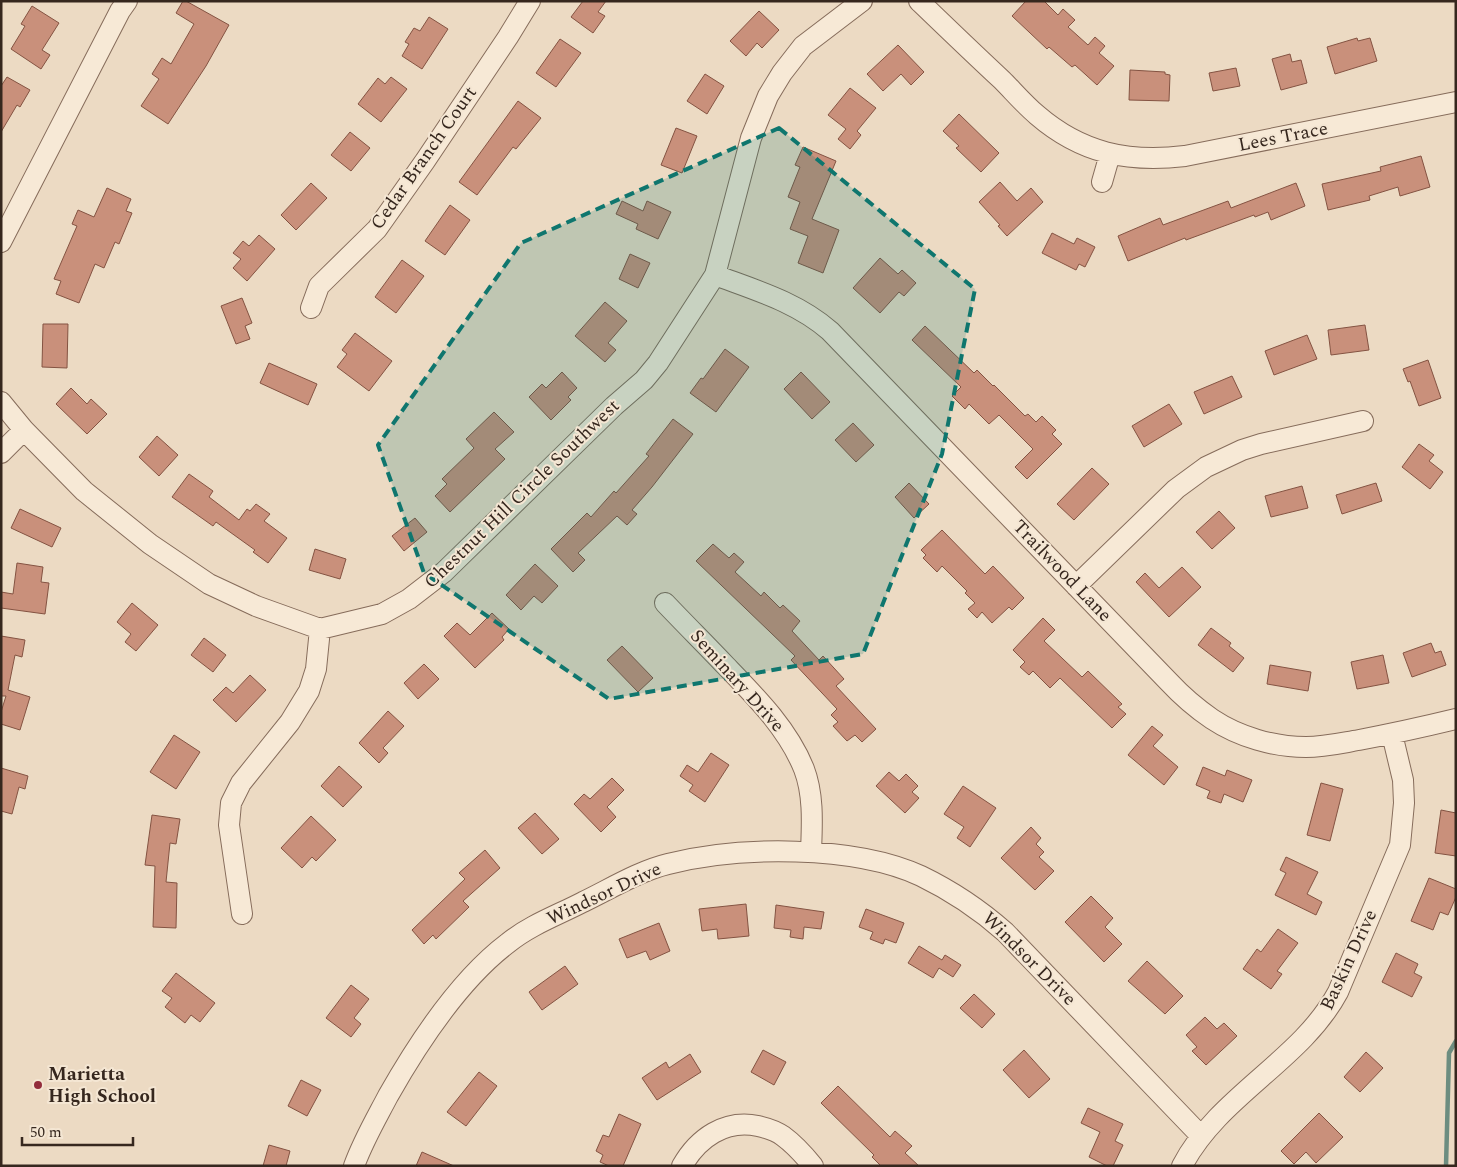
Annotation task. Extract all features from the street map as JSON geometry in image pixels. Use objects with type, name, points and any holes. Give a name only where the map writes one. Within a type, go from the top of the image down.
[{"type":"street","points":[[1,242],[115,20],[127,1]]},
{"type":"street","name":"Cedar Branch Court","points":[[311,308],[319,286],[382,222],[486,70],[530,1]]},
{"type":"street","name":"Chestnut Hill Circle Southwest","points":[[320,629],[382,614],[409,599],[444,572],[614,406],[644,380],[658,363],[715,275],[751,138],[768,96],[782,73],[803,46],[862,1]]},
{"type":"street","name":"Lees Trace","points":[[919,1],[1036,114],[1060,132],[1083,144],[1110,154],[1161,159],[1185,156],[1456,102]]},
{"type":"street","points":[[1102,182],[1110,154]]},
{"type":"street","name":"Trailwood Lane","points":[[715,275],[773,296],[818,320],[1183,696],[1214,720],[1229,729],[1270,743],[1304,747],[1392,734],[1456,720]]},
{"type":"street","points":[[1,402],[24,430],[84,491],[150,544],[209,584],[256,606],[320,629],[316,670],[309,691],[290,722],[241,783],[231,803],[229,825],[242,914]]},
{"type":"street","points":[[1076,586],[1176,489],[1206,468],[1242,450],[1262,444],[1363,421]]},
{"type":"street","points":[[1,453],[24,430]]},
{"type":"street","name":"Seminary Drive","points":[[665,603],[753,694],[792,744],[804,770],[810,791],[813,820],[811,852]]},
{"type":"street","name":"Baskin Drive","points":[[1182,1166],[1201,1136],[1216,1119],[1305,1036],[1328,1009],[1338,992],[1400,844],[1404,795],[1399,758],[1392,734]]},
{"type":"street","name":"Windsor Drive","points":[[354,1166],[372,1126],[415,1049],[469,980],[508,942],[534,926],[636,876],[667,864],[705,857],[775,850],[854,857],[889,864],[928,879],[953,892],[982,911],[1005,932],[1201,1136]]},
{"type":"street","points":[[682,1166],[689,1154],[705,1138],[719,1130],[738,1125],[752,1125],[769,1129],[782,1135],[813,1166]]},
{"type":"highlighted area","points":[[779,128],[975,289],[942,454],[863,654],[609,699],[424,573],[378,445],[521,243]]},
{"type":"building","points":[[183,1],[229,25],[206,66],[168,124],[141,106],[159,79],[152,74],[162,58],[171,64],[194,24],[176,13]]},
{"type":"building","points":[[583,1],[606,1],[598,12],[605,16],[593,33],[571,17]]},
{"type":"building","points":[[1026,1],[1044,1],[1058,15],[1063,9],[1075,20],[1068,27],[1088,45],[1095,37],[1105,46],[1099,53],[1114,66],[1097,85],[1075,65],[1072,67],[1049,47],[1047,49],[1012,16]]},
{"type":"building","points":[[32,6],[59,23],[42,50],[50,55],[41,69],[11,49],[25,26],[21,24]]},
{"type":"building","points":[[759,11],[779,30],[762,48],[757,43],[746,56],[730,41]]},
{"type":"building","points":[[429,17],[448,29],[422,69],[402,56],[409,44],[405,42],[414,28],[420,31]]},
{"type":"building","points":[[1357,38],[1358,41],[1370,38],[1377,61],[1335,74],[1327,47]]},
{"type":"building","points":[[560,39],[581,53],[556,87],[536,73]]},
{"type":"building","points":[[898,45],[924,72],[911,85],[901,74],[883,91],[867,74]]},
{"type":"building","points":[[1290,54],[1292,62],[1301,60],[1307,83],[1281,90],[1272,59]]},
{"type":"building","points":[[1236,68],[1240,86],[1213,91],[1209,73]]},
{"type":"building","points":[[1130,70],[1165,72],[1165,74],[1170,75],[1169,101],[1129,100]]},
{"type":"building","points":[[705,74],[724,86],[707,114],[687,101]]},
{"type":"building","points":[[7,77],[30,90],[20,107],[17,105],[1,132],[1,86]]},
{"type":"building","points":[[391,77],[407,89],[381,122],[358,104],[378,78],[385,84]]},
{"type":"building","points":[[850,88],[876,108],[857,131],[861,135],[850,149],[838,139],[846,129],[828,115]]},
{"type":"building","points":[[518,101],[541,118],[516,149],[513,147],[477,195],[459,182]]},
{"type":"building","points":[[959,114],[999,153],[981,172],[956,148],[959,146],[943,131]]},
{"type":"building","points":[[676,128],[697,136],[682,173],[661,165]]},
{"type":"building","points":[[350,132],[370,148],[351,171],[331,155]]},
{"type":"building","points":[[803,147],[836,161],[812,219],[839,230],[823,273],[798,263],[808,236],[790,229],[800,202],[788,197],[800,167],[795,165]]},
{"type":"building","points":[[1421,156],[1430,187],[1400,196],[1398,187],[1369,196],[1370,200],[1328,210],[1322,184],[1381,171],[1380,167]]},
{"type":"building","points":[[1000,182],[1017,201],[1031,188],[1043,202],[1007,236],[998,226],[1000,225],[979,202]]},
{"type":"building","points":[[311,183],[327,198],[296,230],[281,215]]},
{"type":"building","points":[[1296,183],[1305,206],[1271,220],[1268,212],[1255,217],[1254,215],[1186,240],[1185,238],[1128,261],[1118,236],[1160,218],[1163,225],[1228,201],[1231,208]]},
{"type":"building","points":[[107,188],[131,199],[126,211],[132,213],[119,244],[115,242],[104,268],[95,264],[79,303],[56,294],[61,281],[54,279],[77,226],[72,224],[78,210],[94,217]]},
{"type":"building","points":[[622,201],[643,211],[647,201],[671,212],[658,239],[636,229],[638,224],[616,214]]},
{"type":"building","points":[[450,205],[470,220],[445,255],[425,241]]},
{"type":"building","points":[[1052,233],[1074,244],[1077,238],[1095,247],[1085,267],[1079,264],[1076,270],[1042,253]]},
{"type":"building","points":[[259,235],[275,249],[247,281],[233,268],[241,259],[233,253],[243,241],[249,246]]},
{"type":"building","points":[[630,254],[650,263],[638,288],[619,279]]},
{"type":"building","points":[[880,258],[898,274],[902,270],[916,283],[904,296],[899,292],[880,313],[853,288]]},
{"type":"building","points":[[402,260],[424,276],[396,313],[375,297]]},
{"type":"building","points":[[242,298],[252,323],[245,326],[250,339],[236,344],[221,306]]},
{"type":"building","points":[[605,302],[627,321],[608,343],[616,350],[605,362],[575,336]]},
{"type":"building","points":[[43,324],[68,324],[67,368],[42,367]]},
{"type":"building","points":[[1365,325],[1369,350],[1331,355],[1328,330]]},
{"type":"building","points":[[925,326],[974,373],[977,370],[994,385],[1025,416],[1028,414],[1036,422],[1042,416],[1056,430],[1052,434],[1062,444],[1027,479],[1015,467],[1033,449],[999,415],[989,424],[969,404],[965,409],[952,396],[961,387],[912,340]]},
{"type":"building","points":[[355,333],[392,361],[369,391],[337,367],[347,354],[342,350]]},
{"type":"building","points":[[1307,335],[1317,359],[1274,375],[1265,351]]},
{"type":"building","points":[[725,349],[749,367],[716,412],[690,393]]},
{"type":"building","points":[[1428,360],[1441,398],[1419,406],[1410,381],[1408,382],[1403,369]]},
{"type":"building","points":[[269,363],[317,384],[308,405],[260,383]]},
{"type":"building","points":[[562,372],[577,388],[568,397],[571,400],[551,420],[529,397],[542,384],[546,388]]},
{"type":"building","points":[[801,372],[830,402],[812,419],[784,389]]},
{"type":"building","points":[[1232,376],[1242,397],[1204,414],[1194,392]]},
{"type":"building","points":[[71,388],[87,404],[91,399],[107,414],[87,434],[56,404]]},
{"type":"building","points":[[1169,404],[1182,424],[1144,447],[1132,426]]},
{"type":"building","points":[[494,412],[514,432],[495,449],[505,459],[450,512],[435,496],[447,484],[442,479],[474,448],[466,439]]},
{"type":"building","points":[[673,419],[693,434],[632,510],[637,514],[627,525],[617,516],[578,553],[585,560],[573,572],[551,549],[587,513],[591,517],[614,491],[616,493],[649,456],[646,454]]},
{"type":"building","points":[[853,423],[874,445],[856,462],[835,440]]},
{"type":"building","points":[[157,436],[178,455],[159,476],[139,457]]},
{"type":"building","points":[[1419,444],[1434,455],[1429,461],[1443,472],[1430,489],[1402,467]]},
{"type":"building","points":[[1092,468],[1109,484],[1074,520],[1057,504]]},
{"type":"building","points":[[189,474],[213,491],[209,497],[239,520],[247,509],[250,511],[256,504],[270,514],[264,521],[287,538],[268,563],[253,552],[255,550],[216,522],[213,526],[172,497]]},
{"type":"building","points":[[909,483],[929,504],[914,518],[895,497]]},
{"type":"building","points":[[1376,483],[1382,501],[1342,514],[1336,495]]},
{"type":"building","points":[[1302,486],[1308,508],[1271,517],[1265,496]]},
{"type":"building","points":[[20,509],[61,528],[52,547],[11,528]]},
{"type":"building","points":[[1219,511],[1235,528],[1212,549],[1196,532]]},
{"type":"building","points":[[415,518],[427,532],[404,551],[392,536]]},
{"type":"building","points":[[942,530],[985,574],[993,566],[1024,598],[1012,610],[1009,607],[992,623],[982,612],[977,618],[968,609],[975,603],[965,593],[967,591],[942,566],[937,572],[923,558],[926,555],[921,550]]},
{"type":"building","points":[[713,544],[729,558],[734,553],[744,562],[735,572],[761,596],[764,592],[780,608],[783,605],[800,621],[792,631],[819,660],[823,656],[844,679],[836,686],[876,729],[862,742],[855,735],[847,741],[833,726],[838,722],[831,715],[837,709],[791,660],[795,656],[696,561]]},
{"type":"building","points":[[315,549],[346,559],[340,579],[309,570]]},
{"type":"building","points":[[17,563],[43,567],[41,582],[49,583],[45,614],[1,608],[1,592],[13,594]]},
{"type":"building","points":[[535,564],[558,586],[542,603],[534,596],[521,610],[506,595]]},
{"type":"building","points":[[1182,567],[1201,587],[1169,617],[1136,582],[1145,573],[1159,588]]},
{"type":"building","points":[[132,603],[158,625],[136,651],[125,642],[131,634],[117,622]]},
{"type":"building","points":[[492,613],[509,629],[502,637],[504,640],[475,668],[444,636],[457,623],[470,635]]},
{"type":"building","points":[[1043,618],[1055,630],[1044,641],[1082,677],[1088,671],[1122,704],[1118,707],[1126,714],[1112,728],[1060,678],[1050,688],[1033,671],[1029,675],[1020,667],[1025,662],[1013,650]]},
{"type":"building","points":[[1211,628],[1231,643],[1229,646],[1244,658],[1233,672],[1198,645]]},
{"type":"building","points":[[1,636],[25,640],[22,657],[15,655],[8,690],[30,697],[20,730],[1,724],[1,712],[6,696],[1,696]]},
{"type":"building","points":[[204,638],[226,655],[213,672],[191,655]]},
{"type":"building","points":[[1431,643],[1435,653],[1441,651],[1446,665],[1412,677],[1403,653]]},
{"type":"building","points":[[622,646],[653,678],[638,692],[607,660]]},
{"type":"building","points":[[1383,655],[1389,683],[1357,689],[1351,662]]},
{"type":"building","points":[[424,664],[439,679],[418,699],[404,683]]},
{"type":"building","points":[[1270,665],[1311,672],[1308,691],[1267,684]]},
{"type":"building","points":[[250,675],[266,690],[236,722],[213,700],[226,687],[233,693]]},
{"type":"building","points":[[388,711],[404,726],[383,748],[388,753],[379,763],[359,743]]},
{"type":"building","points":[[1152,726],[1163,735],[1153,746],[1178,767],[1164,785],[1128,755]]},
{"type":"building","points":[[174,735],[200,752],[176,789],[150,772]]},
{"type":"building","points":[[711,753],[729,765],[705,802],[689,791],[693,785],[680,776],[687,765],[698,772]]},
{"type":"building","points":[[339,766],[362,787],[343,807],[321,786]]},
{"type":"building","points":[[1203,767],[1225,776],[1227,770],[1252,780],[1243,802],[1224,794],[1221,803],[1207,798],[1210,791],[1196,785]]},
{"type":"building","points":[[1,768],[28,776],[25,789],[19,787],[12,814],[1,811]]},
{"type":"building","points":[[889,772],[899,781],[906,774],[918,786],[912,792],[919,798],[905,813],[876,786]]},
{"type":"building","points":[[612,778],[624,790],[607,807],[616,817],[601,832],[574,804],[584,794],[590,799]]},
{"type":"building","points":[[1321,783],[1343,789],[1330,841],[1307,835]]},
{"type":"building","points":[[963,786],[996,808],[970,847],[957,838],[964,827],[944,814]]},
{"type":"building","points":[[1441,810],[1456,813],[1456,856],[1435,853]]},
{"type":"building","points":[[535,813],[559,839],[542,854],[518,828]]},
{"type":"building","points":[[152,815],[180,819],[176,844],[170,843],[166,882],[177,883],[176,928],[153,927],[155,866],[145,865]]},
{"type":"building","points":[[311,816],[336,840],[316,861],[312,857],[302,868],[281,848]]},
{"type":"building","points":[[1031,827],[1041,838],[1036,844],[1044,852],[1039,857],[1054,871],[1035,890],[1001,858]]},
{"type":"building","points":[[485,850],[500,868],[463,901],[469,907],[436,939],[433,935],[424,944],[412,930],[465,879],[459,873]]},
{"type":"building","points":[[1286,857],[1318,872],[1307,894],[1322,902],[1316,915],[1275,895],[1286,873],[1280,870]]},
{"type":"building","points":[[1429,878],[1456,889],[1456,897],[1448,915],[1440,912],[1433,930],[1411,921]]},
{"type":"building","points":[[1091,896],[1113,918],[1105,927],[1122,944],[1104,962],[1065,922]]},
{"type":"building","points":[[746,904],[749,936],[718,939],[717,929],[702,931],[699,909]]},
{"type":"building","points":[[776,905],[824,912],[821,929],[804,927],[803,939],[790,937],[791,930],[774,928]]},
{"type":"building","points":[[866,909],[904,923],[896,943],[885,939],[883,944],[870,939],[873,932],[859,927]]},
{"type":"building","points":[[659,923],[670,951],[650,960],[646,951],[627,958],[619,939]]},
{"type":"building","points":[[1278,929],[1298,943],[1277,971],[1282,974],[1271,989],[1243,969],[1257,949],[1261,952]]},
{"type":"building","points":[[919,946],[942,960],[945,955],[961,965],[953,977],[939,968],[933,978],[908,963]]},
{"type":"building","points":[[1396,953],[1418,964],[1414,973],[1422,977],[1412,997],[1382,982]]},
{"type":"building","points":[[1147,961],[1183,996],[1165,1014],[1128,981]]},
{"type":"building","points":[[565,966],[578,984],[542,1010],[529,992]]},
{"type":"building","points":[[176,973],[215,1003],[200,1022],[191,1015],[185,1023],[165,1007],[172,998],[162,991]]},
{"type":"building","points":[[351,985],[369,999],[354,1018],[361,1024],[351,1037],[326,1018]]},
{"type":"building","points":[[974,994],[995,1014],[982,1028],[960,1008]]},
{"type":"building","points":[[1205,1017],[1217,1029],[1224,1023],[1237,1036],[1206,1065],[1192,1051],[1197,1047],[1186,1035]]},
{"type":"building","points":[[763,1050],[786,1062],[774,1085],[751,1072]]},
{"type":"building","points":[[1024,1050],[1050,1079],[1029,1098],[1003,1070]]},
{"type":"building","points":[[1366,1052],[1383,1068],[1360,1092],[1344,1077]]},
{"type":"building","points":[[690,1054],[701,1072],[657,1100],[642,1078],[666,1062],[669,1068]]},
{"type":"building","points":[[479,1072],[497,1086],[466,1126],[447,1112]]},
{"type":"building","points":[[301,1080],[321,1090],[307,1116],[288,1106]]},
{"type":"building","points":[[838,1086],[890,1137],[895,1131],[912,1146],[905,1153],[919,1166],[881,1166],[872,1157],[874,1155],[821,1103]]},
{"type":"building","points":[[1088,1108],[1123,1124],[1115,1141],[1123,1145],[1113,1166],[1107,1166],[1089,1157],[1100,1132],[1081,1123]]},
{"type":"building","points":[[1319,1113],[1343,1137],[1316,1163],[1306,1152],[1294,1164],[1281,1151]]},
{"type":"building","points":[[619,1114],[641,1124],[623,1166],[609,1166],[600,1162],[603,1155],[596,1151],[603,1135],[609,1137]]},
{"type":"building","points":[[269,1145],[290,1151],[286,1166],[263,1166]]},
{"type":"building","points":[[422,1152],[454,1166],[416,1166]]},
{"type":"waterway","points":[[1446,1166],[1449,1053],[1456,1041]]},
{"type":"place","name":"Marietta High School","points":[[38,1085]]}]
